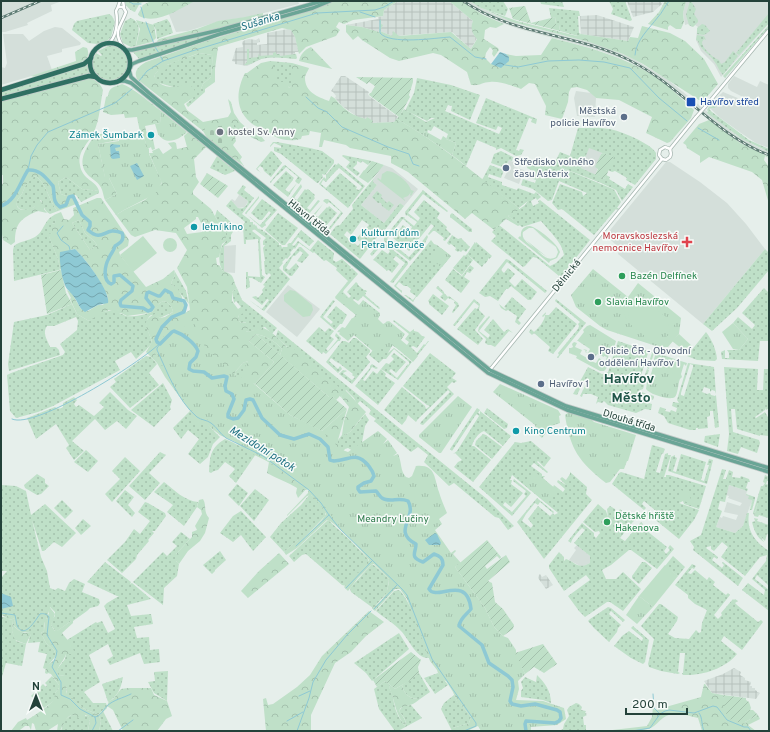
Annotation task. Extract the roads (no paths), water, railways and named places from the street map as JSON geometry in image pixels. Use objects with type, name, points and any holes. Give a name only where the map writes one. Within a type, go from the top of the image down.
[{"type":"highway","points":[[1,90],[84,64],[91,58],[97,48],[107,44],[116,45],[124,49],[129,57],[129,69],[124,77],[113,83],[106,83],[96,77],[89,76],[1,98]]},
{"type":"highway","points":[[91,58],[91,69],[96,77]]},
{"type":"main road","points":[[124,49],[132,50],[220,30],[322,1]]},
{"type":"main road","points":[[330,1],[313,8],[220,34],[139,61],[132,64],[129,69],[130,77],[489,372]]},
{"type":"main road","name":"Hlavní třída","points":[[119,81],[131,83],[489,372]]},
{"type":"main road","name":"Dlouhá třída","points":[[489,372],[561,403],[769,468]]},
{"type":"main road","name":"Dlouhá třída","points":[[489,372],[563,408],[769,472]]},
{"type":"main road","points":[[561,403],[563,408]]},
{"type":"street","points":[[107,44],[112,41],[114,36],[117,15],[116,10],[120,1]]},
{"type":"street","points":[[124,1],[124,8],[126,12],[117,34],[124,49]]},
{"type":"street","points":[[118,7],[124,8]]},
{"type":"street","points":[[117,15],[120,17],[124,16]]},
{"type":"street","points":[[670,149],[665,147],[660,150],[659,155],[662,159],[666,160],[670,157],[670,149],[769,30]]},
{"type":"street","name":"Dělnická","points":[[489,372],[662,159]]},
{"type":"water","points":[[500,52],[509,57],[509,61],[501,68],[491,64]]},
{"type":"water","points":[[111,144],[120,145],[120,147],[115,148],[116,151],[119,151],[120,158],[111,158]]},
{"type":"water","points":[[137,163],[144,176],[137,180],[130,166]]},
{"type":"water","points":[[75,249],[96,275],[108,298],[108,303],[98,305],[85,312],[66,287],[61,272],[60,252]]},
{"type":"water","points":[[435,533],[437,534],[441,543],[440,545],[429,545],[425,540]]},
{"type":"water","points":[[1,593],[11,597],[13,606],[1,609]]},
{"type":"waterway","points":[[129,1],[133,4],[141,4]]},
{"type":"waterway","name":"Sušanka","points":[[139,81],[147,71],[163,61],[192,51],[317,13],[375,10],[394,1]]},
{"type":"waterway","points":[[635,55],[640,40],[661,14],[669,1]]},
{"type":"waterway","points":[[141,7],[144,18]]},
{"type":"waterway","points":[[360,12],[375,17]]},
{"type":"waterway","points":[[380,20],[380,33],[385,37],[403,40],[450,37],[475,57],[486,59]]},
{"type":"waterway","points":[[146,22],[154,44]]},
{"type":"waterway","points":[[155,47],[159,53]]},
{"type":"waterway","points":[[160,55],[163,61]]},
{"type":"waterway","points":[[505,65],[518,67],[548,61],[579,60],[604,62],[630,68],[659,98],[687,121]]},
{"type":"waterway","name":"Sušanka","points":[[28,170],[31,156],[37,145],[48,132],[115,103],[132,89]]},
{"type":"waterway","points":[[306,97],[318,108],[327,112],[342,127],[388,147],[409,154],[413,164],[419,166]]},
{"type":"waterway","points":[[698,128],[719,140]]},
{"type":"waterway","points":[[1,206],[6,204],[14,196],[28,170],[36,171],[48,180],[53,186],[55,200],[57,205],[60,207],[66,205],[69,197],[73,196],[82,215],[90,222],[88,230],[93,234],[101,235],[111,231],[116,231],[122,233],[123,235],[120,242],[115,246],[105,272],[106,279],[111,284],[114,282],[114,276],[120,275],[133,286],[132,291],[121,300],[121,306],[143,308],[148,311],[151,310],[153,307],[146,298],[147,293],[149,292],[160,296],[165,290],[171,293],[173,298],[184,301],[186,305],[184,312],[172,317],[162,327],[156,339],[157,342],[160,344],[172,332],[177,332],[191,342],[198,351],[196,357],[190,363],[189,369],[204,372],[212,378],[227,377],[225,386],[226,391],[232,394],[234,399],[228,417],[233,419],[238,418],[244,410],[246,400],[253,400],[262,418],[280,435],[294,439],[309,434],[320,439],[328,447],[330,460],[334,461],[356,457],[364,461],[371,469],[374,476],[371,481],[358,487],[360,492],[376,491],[385,499],[408,501],[410,513],[405,529],[409,539],[416,544],[414,554],[416,558],[423,562],[434,554],[442,559],[443,565],[429,589],[438,593],[458,590],[464,593],[468,598],[471,609],[462,618],[459,626],[482,645],[489,663],[512,680],[513,687],[510,701],[512,704],[521,706],[535,704],[560,712],[561,718],[555,723],[526,721],[526,731]]},
{"type":"waterway","points":[[63,226],[57,233],[61,240],[69,246],[70,250]]},
{"type":"waterway","points":[[12,419],[24,420],[64,405],[111,379],[159,344]]},
{"type":"waterway","name":"Mezidolní potok","points":[[160,344],[157,350],[178,394],[190,410],[197,417],[213,425],[226,438],[263,456],[309,490],[321,503],[340,529],[407,595],[432,659],[476,723],[476,726],[464,731]]},
{"type":"waterway","points":[[296,546],[329,515]]},
{"type":"waterway","name":"Mezidolní potok","points":[[346,588],[372,561]]},
{"type":"waterway","points":[[374,609],[397,585]]},
{"type":"waterway","points":[[297,731],[313,682],[326,660],[347,635],[371,611]]},
{"type":"waterway","points":[[1,613],[15,615],[17,625],[23,631],[30,627],[40,614],[45,614],[49,617],[47,635],[57,651],[52,667],[61,682],[61,695],[70,699],[80,709],[95,717],[96,723],[92,731]]},
{"type":"waterway","points":[[299,696],[310,691]]},
{"type":"waterway","points":[[95,717],[112,702],[131,694]]},
{"type":"waterway","points":[[653,694],[654,708],[660,714]]},
{"type":"waterway","points":[[632,731],[650,728],[660,714],[665,711],[669,710],[694,713],[713,706],[717,707],[727,720],[744,727],[748,727],[751,731]]},
{"type":"waterway","points":[[287,721],[303,712]]},
{"type":"waterway","points":[[699,713],[704,731]]},
{"type":"waterway","points":[[118,731],[133,720]]},
{"type":"railway","points":[[1,18],[40,1]]},
{"type":"railway","points":[[463,1],[503,21],[524,28],[588,44],[629,60],[647,70],[665,83],[714,123],[750,146],[769,155]]},
{"type":"place","name":"Havířov střed","points":[[691,102]]},
{"type":"place","name":"Městská policie Havířov","points":[[624,117]]},
{"type":"place","name":"kostel Sv. Anny","points":[[220,132]]},
{"type":"place","name":"Zámek Šumbark","points":[[151,135]]},
{"type":"place","name":"Středisko volného času Asterix","points":[[506,168]]},
{"type":"place","name":"letní kino","points":[[194,227]]},
{"type":"place","name":"Kulturní dům Petra Bezruče","points":[[353,239]]},
{"type":"place","name":"Moravskoslezská nemocnice Havířov","points":[[687,242]]},
{"type":"place","name":"Bazén Delfínek","points":[[622,276]]},
{"type":"place","name":"Slavia Havířov","points":[[598,302]]},
{"type":"place","name":"Policie ČR - Obvodní oddělení Havířov 1","points":[[591,357]]},
{"type":"place","name":"Havířov 1","points":[[541,384]]},
{"type":"place","name":"Kino Centrum","points":[[516,431]]},
{"type":"place","name":"Dětské hřiště Hakenova","points":[[607,522]]},
{"type":"district","name":"Havířov","points":[[629,379]]},
{"type":"district","name":"Město","points":[[631,398]]},
{"type":"park label","name":"Meandry Lučiny","points":[[393,519]]}]
